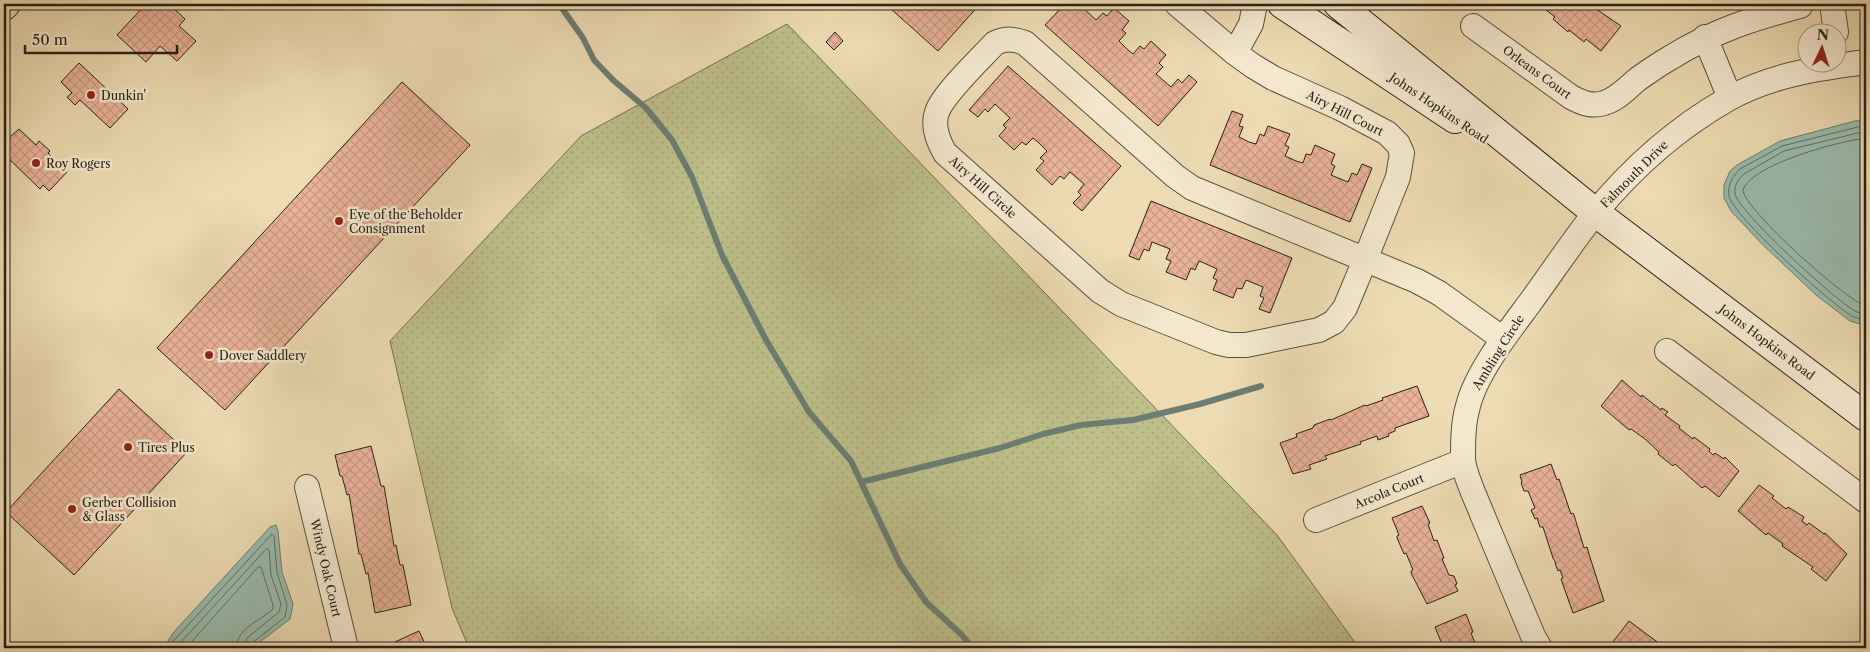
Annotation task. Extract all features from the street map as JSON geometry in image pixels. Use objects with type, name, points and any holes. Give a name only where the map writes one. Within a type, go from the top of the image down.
[{"type":"street","name":"Airy Hill Court","points":[[1177,4],[1235,53],[1273,78],[1340,108],[1388,133],[1398,144],[1402,154],[1402,164],[1364,260]]},
{"type":"street","points":[[1235,53],[1251,24],[1255,4]]},
{"type":"street","name":"Johns Hopkins Road","points":[[1282,4],[1596,213]]},
{"type":"street","name":"Johns Hopkins Road","points":[[1338,4],[1596,213],[1866,417]]},
{"type":"street","points":[[1832,4],[1835,22]]},
{"type":"street","name":"Orleans Court","points":[[1473,26],[1571,97],[1582,103],[1592,105],[1613,100],[1661,64],[1705,37],[1732,26],[1800,6]]},
{"type":"street","points":[[1705,37],[1730,98]]},
{"type":"street","name":"Airy Hill Circle","points":[[1364,260],[1345,308],[1334,322],[1319,330],[1246,345],[1229,345],[1216,342],[1122,304],[1100,291],[945,153],[937,140],[937,112],[946,96],[995,43],[1004,39],[1014,39],[1025,43],[1175,176],[1192,188],[1424,285],[1439,293],[1503,339]]},
{"type":"street","name":"Falmouth Drive","points":[[1848,57],[1866,62]]},
{"type":"street","name":"Falmouth Drive","points":[[1596,213],[1643,162],[1702,114],[1764,82],[1800,72]]},
{"type":"street","name":"Ambling Circle","points":[[1540,648],[1533,636],[1485,522],[1463,461],[1464,433],[1468,406],[1475,387],[1503,339],[1596,213]]},
{"type":"street","points":[[1667,351],[1866,500]]},
{"type":"street","name":"Arcola Court","points":[[1316,520],[1463,461]]},
{"type":"street","name":"Windy Oak Court","points":[[307,487],[342,647]]},
{"type":"green space","points":[[787,24],[1277,535],[1359,648],[469,648],[452,608],[390,341],[581,136]]},
{"type":"water","points":[[1866,120],[1866,326],[1850,321],[1816,295],[1762,244],[1731,211],[1724,198],[1724,185],[1730,171],[1737,165],[1780,141],[1855,121]]},
{"type":"water","points":[[276,525],[282,572],[293,604],[290,619],[252,648],[166,648],[173,633],[270,527]]},
{"type":"building","points":[[146,4],[169,4],[185,19],[179,26],[196,41],[177,61],[160,46],[146,62],[117,35]]},
{"type":"building","points":[[896,4],[980,4],[938,51],[891,9]]},
{"type":"building","points":[[1065,4],[1085,4],[1082,7],[1096,20],[1103,13],[1107,16],[1114,8],[1129,21],[1122,30],[1126,33],[1119,41],[1127,49],[1133,54],[1140,46],[1144,49],[1151,41],[1166,55],[1159,63],[1163,67],[1156,74],[1171,87],[1178,79],[1182,83],[1189,75],[1197,82],[1158,126],[1045,25]]},
{"type":"building","points":[[1532,4],[1584,4],[1588,6],[1589,4],[1621,26],[1601,51],[1586,39],[1584,42],[1569,30],[1568,32],[1553,19],[1555,17],[1541,6],[1539,10]]},
{"type":"building","points":[[835,32],[843,41],[834,50],[826,42]]},
{"type":"building","name":"Dunkin'","points":[[79,63],[128,109],[110,128],[80,100],[75,105],[67,97],[72,93],[61,82]]},
{"type":"building","points":[[1008,66],[1121,166],[1082,211],[1073,203],[1081,195],[1078,192],[1084,184],[1070,172],[1064,179],[1060,176],[1052,185],[1036,170],[1044,161],[1040,158],[1047,151],[1038,142],[1033,138],[1026,145],[1022,142],[1014,150],[999,136],[1006,128],[1003,125],[1010,118],[995,104],[988,112],[985,109],[978,117],[969,110]]},
{"type":"building","points":[[402,82],[470,145],[225,410],[157,348]]},
{"type":"building","points":[[1232,111],[1243,115],[1239,126],[1243,127],[1239,137],[1249,142],[1256,144],[1260,134],[1264,136],[1268,126],[1290,134],[1285,145],[1289,147],[1285,156],[1296,161],[1303,163],[1306,154],[1311,155],[1315,145],[1335,154],[1331,164],[1335,166],[1331,175],[1343,180],[1348,182],[1352,173],[1357,175],[1362,164],[1372,168],[1350,222],[1210,165]]},
{"type":"building","name":"Roy Rogers","points":[[19,129],[36,145],[39,141],[67,172],[49,191],[43,185],[40,189],[4,154],[4,142]]},
{"type":"building","points":[[1151,201],[1292,258],[1270,313],[1259,309],[1264,298],[1260,296],[1263,287],[1246,280],[1242,289],[1237,288],[1233,298],[1213,290],[1217,280],[1213,278],[1217,269],[1199,261],[1195,270],[1191,268],[1186,280],[1166,272],[1171,261],[1166,259],[1170,249],[1152,242],[1149,251],[1144,249],[1139,260],[1129,256]]},
{"type":"building","points":[[1622,380],[1641,397],[1642,395],[1661,410],[1662,408],[1668,412],[1665,415],[1693,439],[1694,437],[1710,449],[1709,451],[1713,455],[1715,453],[1724,459],[1725,457],[1739,471],[1719,497],[1705,486],[1702,488],[1675,464],[1673,466],[1658,454],[1659,452],[1645,439],[1631,429],[1629,430],[1601,406]]},
{"type":"building","points":[[1417,386],[1429,416],[1395,428],[1395,431],[1388,434],[1389,436],[1378,440],[1377,436],[1360,442],[1361,444],[1325,456],[1327,459],[1309,465],[1311,469],[1293,474],[1280,443],[1297,437],[1296,434],[1313,428],[1314,425]]},
{"type":"building","points":[[119,389],[187,452],[74,575],[6,512]]},
{"type":"building","points":[[371,446],[381,486],[384,486],[394,546],[396,545],[400,565],[403,565],[411,605],[375,613],[368,573],[366,574],[361,554],[359,554],[349,494],[347,495],[342,476],[340,476],[335,455]]},
{"type":"building","points":[[1551,464],[1557,480],[1559,479],[1571,514],[1573,513],[1574,515],[1584,548],[1587,547],[1604,601],[1573,613],[1561,579],[1563,578],[1560,570],[1558,571],[1543,527],[1540,527],[1537,518],[1535,519],[1531,510],[1535,508],[1528,491],[1524,491],[1521,483],[1520,475]]},
{"type":"building","points":[[1759,485],[1774,496],[1772,498],[1786,509],[1788,507],[1804,517],[1802,521],[1807,525],[1809,523],[1825,533],[1847,554],[1826,581],[1811,569],[1813,567],[1782,546],[1783,544],[1768,533],[1766,535],[1738,511]]},
{"type":"building","points":[[1422,506],[1430,523],[1428,524],[1434,541],[1437,540],[1444,558],[1442,559],[1449,575],[1454,576],[1458,591],[1427,604],[1411,573],[1413,570],[1397,538],[1399,535],[1392,518]]},
{"type":"building","points":[[1466,614],[1477,648],[1442,648],[1435,627]]},
{"type":"building","points":[[1629,621],[1660,644],[1658,647],[1660,648],[1609,647]]},
{"type":"building","points":[[419,631],[427,648],[387,648],[386,646]]},
{"type":"building","points":[[1866,633],[1866,648],[1855,648]]},
{"type":"waterway","points":[[559,4],[583,38],[594,60],[613,80],[646,108],[672,140],[692,177],[722,255],[766,340],[809,412],[851,461],[900,564],[926,602],[962,635],[972,648]]},
{"type":"waterway","points":[[861,482],[1000,448],[1043,434],[1081,425],[1133,420],[1200,404],[1261,386]]},
{"type":"place","name":"Dunkin'","points":[[91,95]]},
{"type":"place","name":"Roy Rogers","points":[[36,163]]},
{"type":"place","name":"Eye of the Beholder Consignment","points":[[339,221]]},
{"type":"place","name":"Dover Saddlery","points":[[209,355]]},
{"type":"place","name":"Tires Plus","points":[[128,447]]},
{"type":"place","name":"Gerber Collision & Glass","points":[[72,509]]}]
